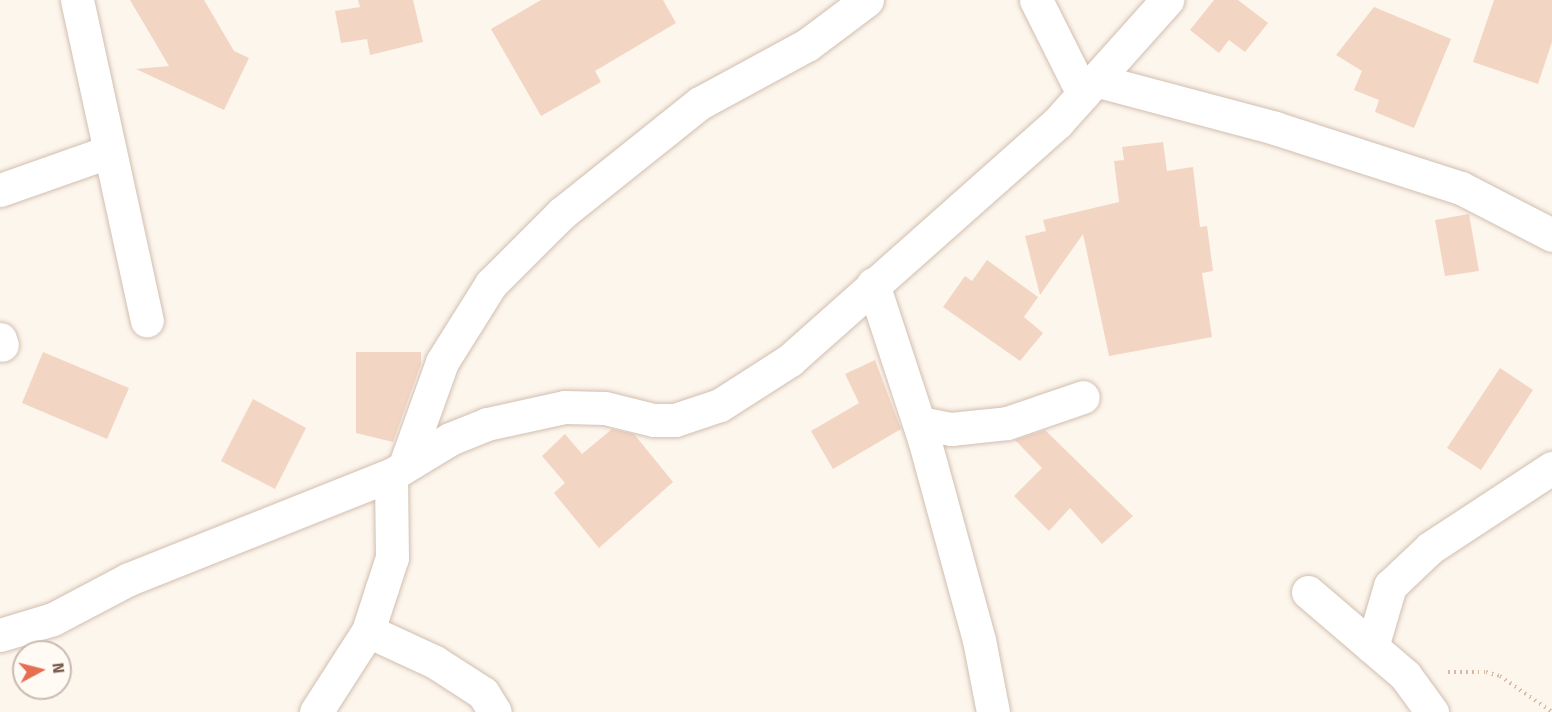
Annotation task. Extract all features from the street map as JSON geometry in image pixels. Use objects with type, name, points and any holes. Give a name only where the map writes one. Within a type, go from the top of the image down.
[{"type":"street","points":[[76,0],[95,70],[108,152],[147,320]]},
{"type":"street","points":[[316,712],[368,631],[392,558],[398,470],[442,362],[491,284],[562,213],[699,103],[807,45],[867,0]]},
{"type":"street","points":[[1036,0],[1089,87],[1275,128],[1461,188],[1552,235]]},
{"type":"street","points":[[0,635],[53,619],[160,566],[398,470],[450,439],[487,424],[566,407],[605,408],[654,420],[675,420],[720,405],[790,360],[1058,122],[1167,0]]},
{"type":"street","points":[[0,190],[108,152]]},
{"type":"street","points":[[873,284],[920,423],[979,640],[993,712]]},
{"type":"street","points":[[920,423],[951,429],[1006,423],[1083,397]]},
{"type":"street","points":[[1372,647],[1390,586],[1430,548],[1552,468]]},
{"type":"street","points":[[1308,592],[1405,675],[1432,712]]},
{"type":"street","points":[[368,631],[435,662],[483,693],[495,712]]},
{"type":"path","points":[[1405,675],[1486,672],[1525,691],[1552,712]]},
{"type":"building","points":[[130,0],[204,0],[234,51],[249,58],[224,110],[136,69],[169,66]]},
{"type":"building","points":[[358,0],[413,0],[423,42],[370,55],[367,39],[341,43],[335,11],[360,7]]},
{"type":"building","points":[[541,0],[663,0],[676,23],[595,71],[601,82],[541,116],[491,29]]},
{"type":"building","points":[[1214,0],[1238,0],[1268,23],[1245,52],[1229,40],[1219,53],[1190,30]]},
{"type":"building","points":[[1494,0],[1552,0],[1552,42],[1538,84],[1473,62]]},
{"type":"building","points":[[1374,7],[1451,39],[1414,128],[1375,112],[1379,100],[1354,90],[1362,71],[1336,55]]},
{"type":"building","points":[[1163,142],[1167,171],[1193,167],[1200,227],[1207,226],[1213,271],[1202,273],[1212,337],[1109,356],[1083,234],[1040,295],[1025,236],[1046,231],[1043,220],[1119,202],[1114,161],[1124,160],[1122,147]]},
{"type":"building","points":[[1469,214],[1479,271],[1445,276],[1435,220]]},
{"type":"building","points":[[987,260],[1038,297],[1024,317],[1043,333],[1020,361],[943,307],[965,276],[972,281]]},
{"type":"building","points":[[43,352],[129,388],[107,439],[22,403]]},
{"type":"building","points":[[356,352],[421,352],[421,364],[393,442],[356,433]]},
{"type":"building","points":[[875,360],[901,429],[833,469],[811,431],[859,403],[845,374]]},
{"type":"building","points":[[1500,368],[1533,390],[1481,470],[1447,448]]},
{"type":"building","points":[[253,399],[306,428],[275,489],[221,461]]},
{"type":"building","points":[[612,429],[634,434],[673,482],[599,548],[554,493],[565,483],[542,456],[565,434],[582,454]]},
{"type":"building","points":[[1045,430],[1133,516],[1102,544],[1070,508],[1049,531],[1014,496],[1042,468],[1015,440]]}]
